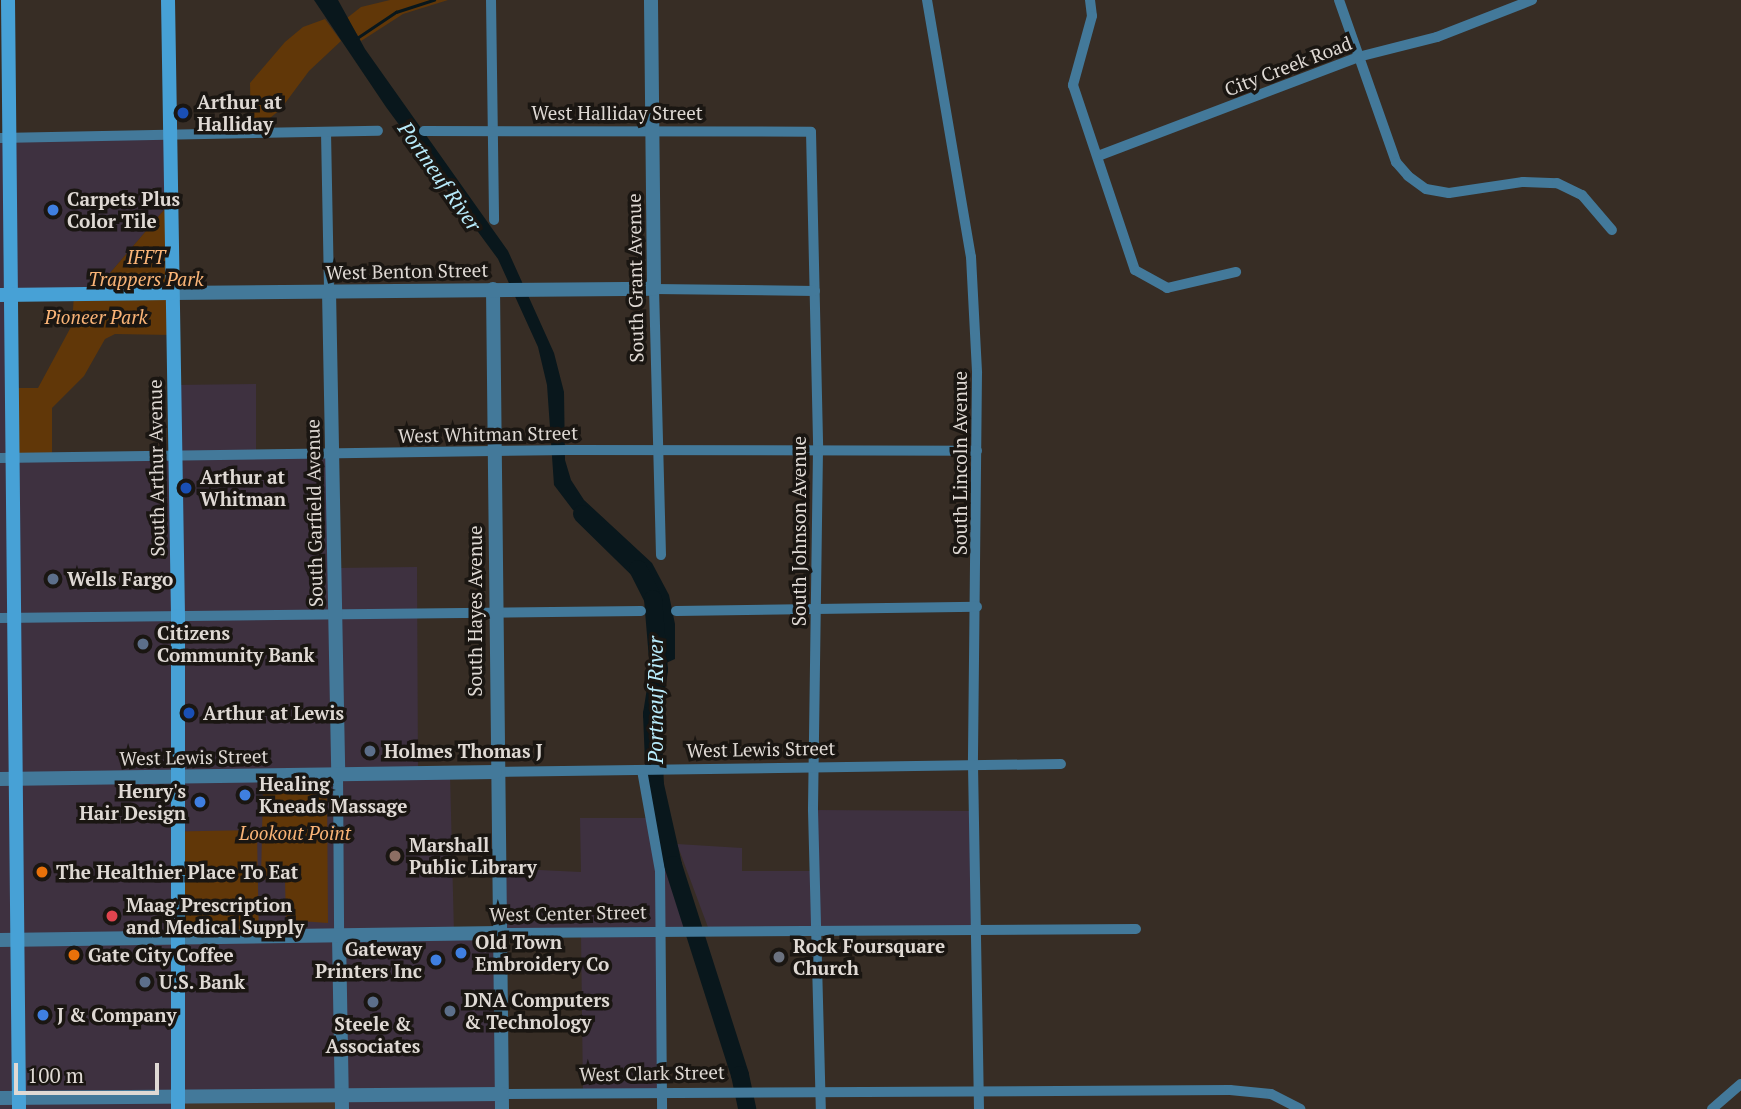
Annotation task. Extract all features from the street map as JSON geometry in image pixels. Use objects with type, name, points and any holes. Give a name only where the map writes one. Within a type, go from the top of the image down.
[{"type":"main road","points":[[8,0],[4,138],[10,379],[7,458],[16,617],[19,1104]]},
{"type":"main road","name":"South Arthur Avenue","points":[[168,0],[178,615],[178,1103]]},
{"type":"main road","name":"West Benton Street","points":[[6,295],[172,293]]},
{"type":"main road","points":[[0,338],[10,379]]},
{"type":"street","points":[[491,0],[494,220]]},
{"type":"street","name":"South Grant Avenue","points":[[651,0],[654,289],[661,555]]},
{"type":"street","name":"South Lincoln Avenue","points":[[927,0],[971,257],[977,451],[973,765],[979,1109]]},
{"type":"street","points":[[1090,0],[1092,16],[1073,85],[1080,114],[1098,156],[1135,270],[1167,288],[1236,272]]},
{"type":"street","points":[[1339,0],[1396,162],[1426,189],[1450,193],[1523,182],[1557,183],[1582,195],[1612,230]]},
{"type":"street","name":"City Creek Road","points":[[1098,156],[1358,57],[1437,37],[1532,0]]},
{"type":"street","points":[[4,138],[378,131]]},
{"type":"street","name":"West Halliday Street","points":[[424,131],[811,132]]},
{"type":"street","name":"South Garfield Avenue","points":[[326,132],[339,936]]},
{"type":"street","name":"South Johnson Avenue","points":[[811,132],[818,450],[813,768],[814,930],[821,1109]]},
{"type":"street","name":"West Benton Street","points":[[172,293],[499,289],[816,291]]},
{"type":"street","name":"South Hayes Avenue","points":[[499,289],[494,451],[494,612],[502,1109]]},
{"type":"street","name":"West Whitman Street","points":[[7,458],[569,450],[977,451]]},
{"type":"street","points":[[676,611],[817,607],[977,607]]},
{"type":"street","points":[[0,618],[335,612],[641,611]]},
{"type":"street","name":"West Lewis Street","points":[[0,779],[1061,764]]},
{"type":"street","points":[[642,770],[660,871],[662,1109]]},
{"type":"street","name":"West Center Street","points":[[0,940],[178,935],[1136,929]]},
{"type":"street","points":[[339,936],[342,1102]]},
{"type":"street","points":[[1712,1109],[1741,1084]]},
{"type":"street","name":"West Clark Street","points":[[0,1098],[19,1104],[342,1102],[502,1094],[1250,1090],[1271,1094],[1300,1109]]},
{"type":"shaded area","points":[[169,135],[170,203],[92,294],[11,295],[14,458],[174,456],[173,385],[256,384],[256,454],[332,453],[334,568],[417,567],[418,773],[450,773],[454,933],[499,932],[498,868],[581,872],[580,818],[658,818],[685,931],[661,931],[661,1092],[583,1093],[581,933],[500,933],[502,1109],[0,1109],[0,138]]},
{"type":"shaded area","points":[[813,810],[974,811],[975,931],[709,930],[677,844],[742,848],[742,871],[813,871]]},
{"type":"shaded area","points":[[342,1095],[342,1109],[178,1109],[178,1097]]},
{"type":"green space","points":[[390,0],[448,0],[403,14],[361,41],[347,18],[361,7]]},
{"type":"green space","points":[[325,19],[341,41],[309,71],[280,110],[251,133],[250,83],[285,42],[303,27]]},
{"type":"green space","name":"Pioneer Park","points":[[170,203],[172,335],[115,334],[105,339],[84,376],[52,408],[52,458],[14,458],[11,388],[38,388],[72,325],[74,294],[92,294]]},
{"type":"green space","name":"Lookout Point","points":[[327,787],[328,923],[286,920],[285,880],[261,879],[263,788]]},
{"type":"green space","points":[[257,830],[259,934],[178,935],[176,831]]},
{"type":"water","points":[[314,0],[338,0],[365,49],[508,251],[554,353],[564,392],[565,460],[571,480],[584,500],[652,563],[669,595],[675,624],[675,659],[657,667],[661,614],[645,571],[620,542],[573,510],[554,485],[547,385],[538,347],[498,259],[386,107]]},
{"type":"waterway","points":[[357,38],[396,12],[434,0]]},
{"type":"waterway","name":"Portneuf River","points":[[582,514],[638,569],[653,599],[659,670],[652,714],[655,785],[673,865],[740,1075],[747,1109]]},
{"type":"place","name":"Arthur at Halliday","points":[[183,113]]},
{"type":"place","name":"Carpets Plus Color Tile","points":[[53,210]]},
{"type":"place","name":"Arthur at Whitman","points":[[186,488]]},
{"type":"place","name":"Wells Fargo","points":[[53,579]]},
{"type":"place","name":"Citizens Community Bank","points":[[143,644]]},
{"type":"place","name":"Arthur at Lewis","points":[[189,713]]},
{"type":"place","name":"Holmes Thomas J","points":[[370,751]]},
{"type":"place","name":"Healing Kneads Massage","points":[[245,795]]},
{"type":"place","name":"Henry's Hair Design","points":[[200,802]]},
{"type":"place","name":"Marshall Public Library","points":[[395,856]]},
{"type":"place","name":"The Healthier Place To Eat","points":[[42,872]]},
{"type":"place","name":"Maag Prescription and Medical Supply","points":[[112,916]]},
{"type":"place","name":"Old Town Embroidery Co","points":[[461,953]]},
{"type":"place","name":"Gate City Coffee","points":[[74,955]]},
{"type":"place","name":"Rock Foursquare Church","points":[[779,957]]},
{"type":"place","name":"Gateway Printers Inc","points":[[436,960]]},
{"type":"place","name":"U.S. Bank","points":[[145,982]]},
{"type":"place","name":"Steele & Associates","points":[[373,1002]]},
{"type":"place","name":"DNA Computers & Technology","points":[[450,1011]]},
{"type":"place","name":"J & Company","points":[[43,1015]]},
{"type":"park label","name":"IFFT Trappers Park","points":[[146,268]]}]
